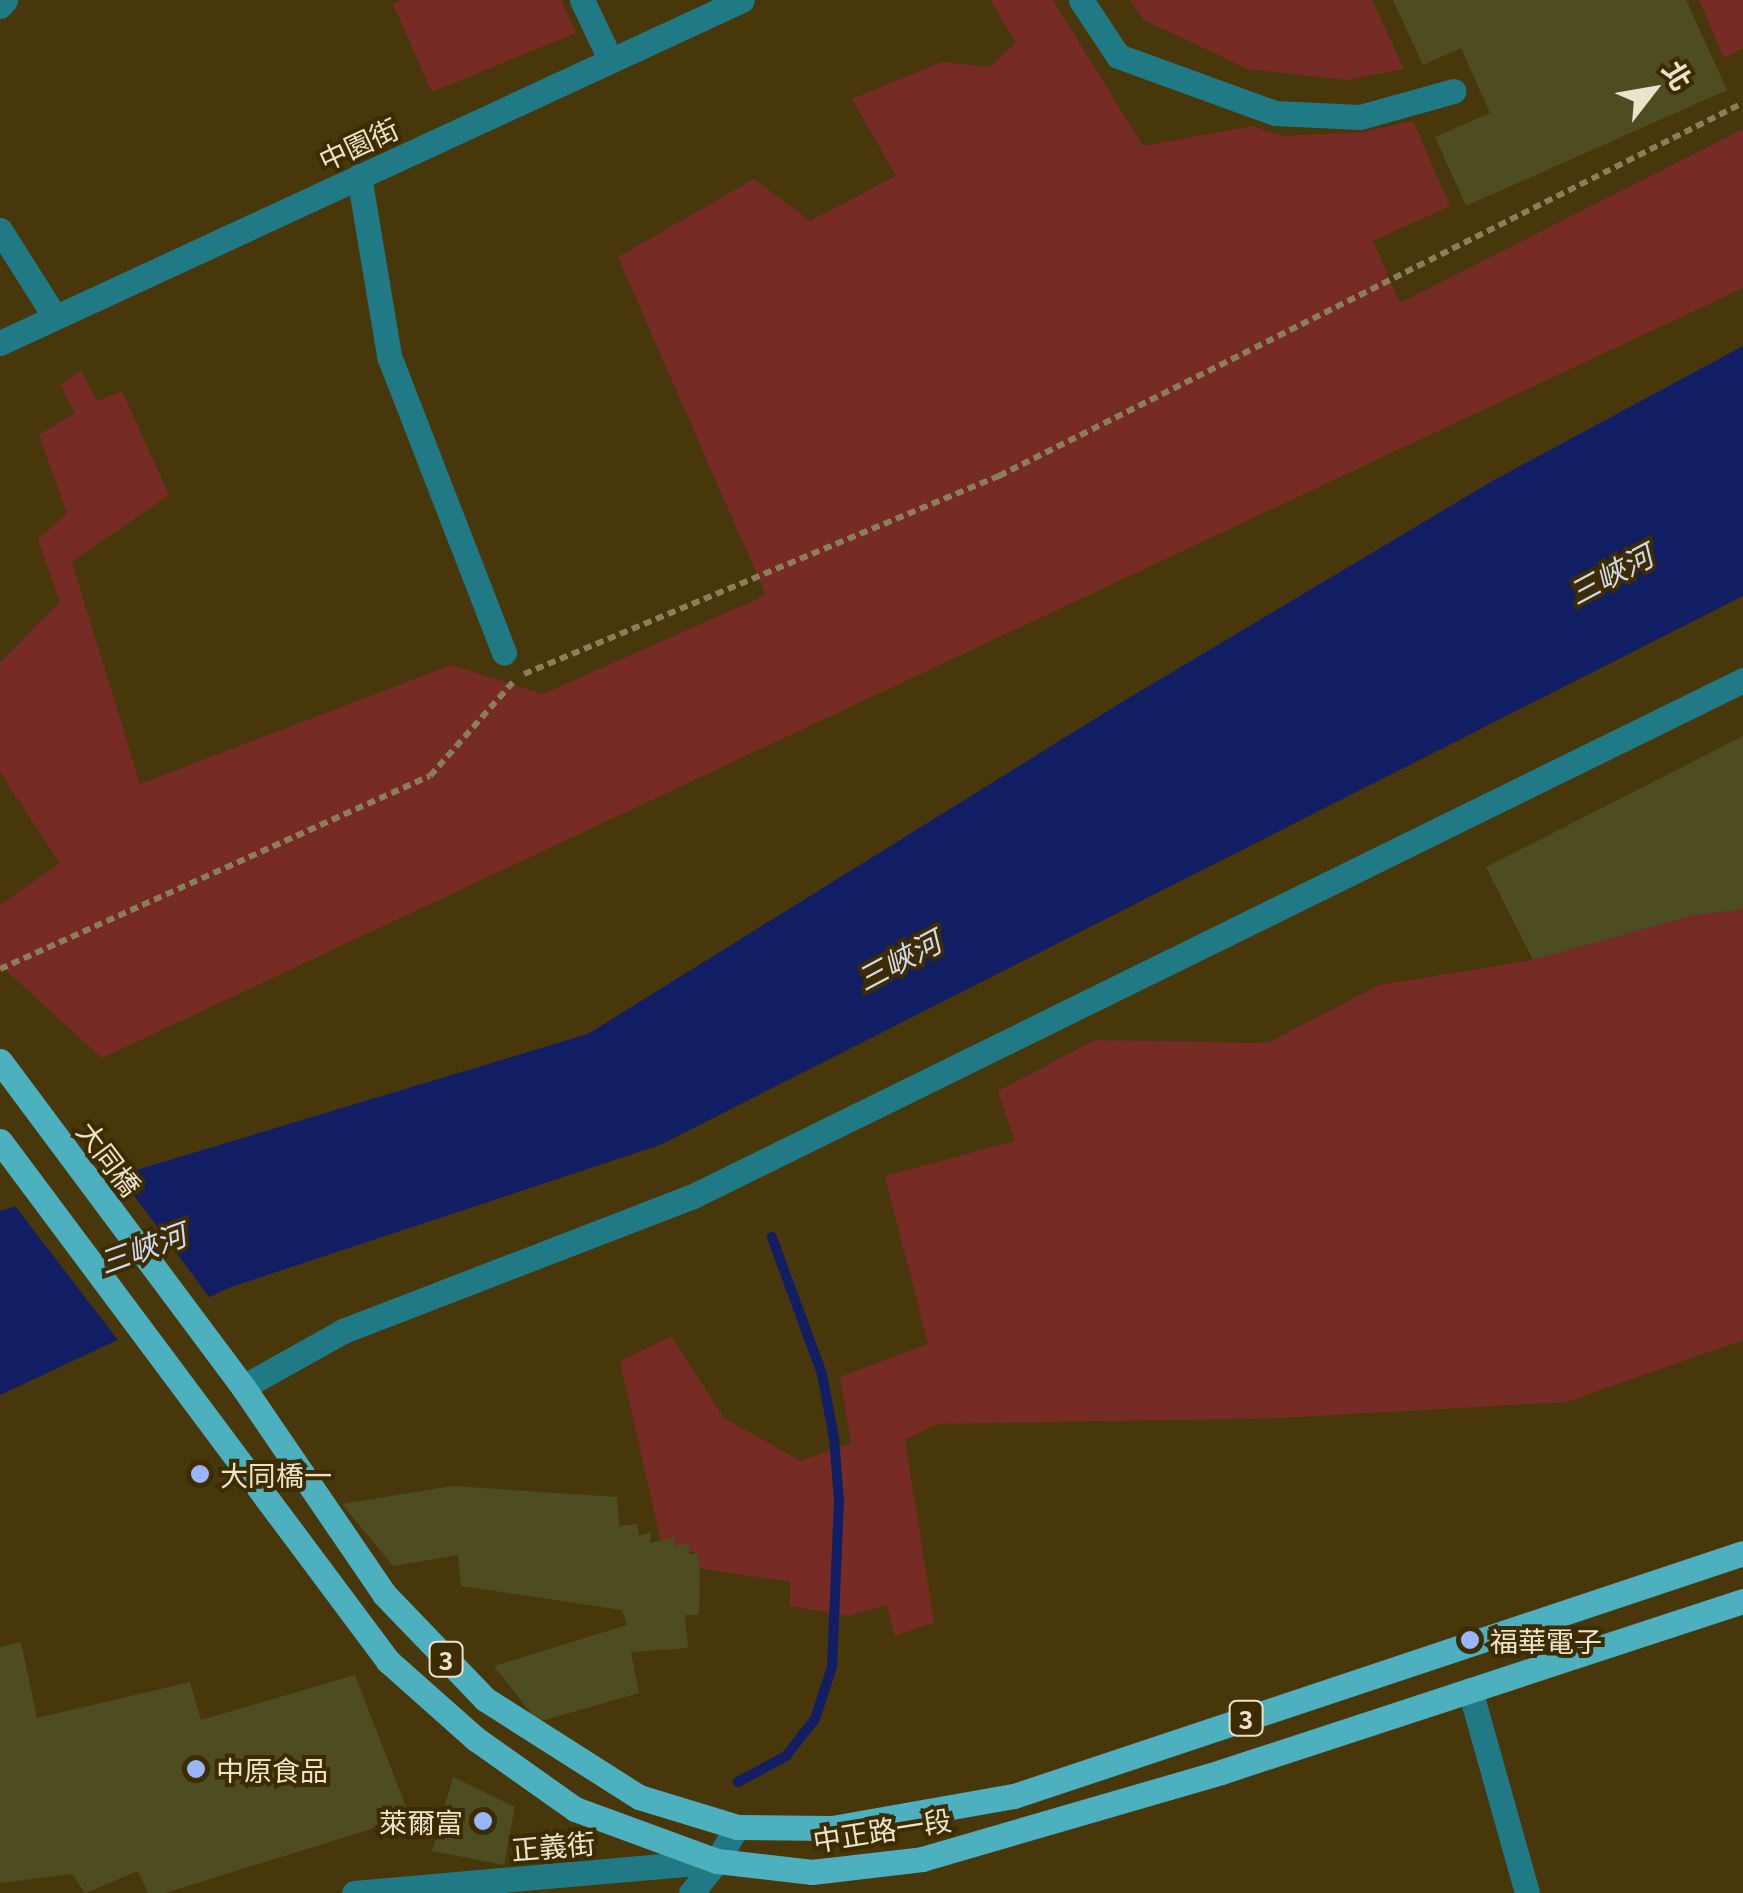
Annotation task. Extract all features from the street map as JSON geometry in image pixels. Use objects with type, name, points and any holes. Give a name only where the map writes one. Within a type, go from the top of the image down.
[{"type":"main road","name":"大同橋","points":[[0,1061],[242,1386]]},
{"type":"main road","name":"中正路一段","points":[[0,1140],[388,1661],[461,1726],[575,1809],[717,1861],[812,1872],[922,1859],[1470,1690],[1743,1601]]},
{"type":"main road","name":"中正路一段","points":[[242,1386],[384,1594],[485,1699],[639,1796],[737,1827],[832,1828],[1014,1796],[1743,1553]]},
{"type":"street","points":[[0,6],[5,0]]},
{"type":"street","points":[[582,0],[610,59]]},
{"type":"street","name":"中園街","points":[[0,342],[742,0]]},
{"type":"street","points":[[1081,0],[1118,56],[1275,113],[1360,117],[1453,92]]},
{"type":"street","points":[[359,176],[389,356],[504,652]]},
{"type":"street","points":[[0,230],[54,317]]},
{"type":"street","points":[[242,1386],[343,1331],[761,1164],[1743,680]]},
{"type":"street","points":[[1470,1690],[1527,1893]]},
{"type":"street","points":[[690,1893],[717,1861],[737,1827]]},
{"type":"street","name":"正義街","points":[[354,1893],[453,1889],[717,1861]]},
{"type":"path","points":[[0,970],[430,776],[517,677],[999,476],[1743,103]]},
{"type":"shaded area","points":[[402,0],[561,0],[576,33],[432,92],[393,4]]},
{"type":"shaded area","points":[[990,0],[1053,0],[1143,146],[1252,126],[1283,136],[1364,132],[1413,121],[1450,206],[1373,241],[1400,303],[1743,129],[1743,288],[102,1058],[0,965],[0,905],[60,863],[0,772],[0,663],[60,602],[38,540],[67,513],[39,435],[75,413],[61,385],[81,370],[97,401],[122,391],[169,495],[72,562],[140,784],[451,665],[543,694],[766,595],[618,257],[754,179],[810,221],[896,176],[852,99],[942,62],[990,67],[1016,43]]},
{"type":"shaded area","points":[[1130,0],[1372,0],[1404,69],[1346,80],[1248,69],[1144,20]]},
{"type":"shaded area","points":[[1699,0],[1743,0],[1743,48],[1724,58]]},
{"type":"shaded area","points":[[1743,909],[1743,1340],[1566,1402],[1281,1418],[938,1424],[905,1440],[934,1622],[895,1636],[887,1605],[849,1616],[790,1606],[790,1582],[699,1568],[698,1554],[661,1541],[620,1361],[671,1336],[724,1418],[800,1461],[851,1443],[840,1377],[928,1344],[885,1176],[1015,1141],[998,1091],[1095,1040],[1268,1043],[1379,985],[1533,960],[1691,916]]},
{"type":"water","name":"三峽河","points":[[1743,346],[1743,596],[660,1145],[231,1287],[0,1395],[0,1211],[588,1034],[1122,702],[1496,479]]},
{"type":"pier","points":[[116,1171],[212,1301],[121,1344],[12,1202]]},
{"type":"building","points":[[1393,0],[1686,0],[1727,90],[1466,206],[1435,137],[1490,113],[1461,48],[1423,65]]},
{"type":"building","points":[[1743,736],[1743,909],[1691,916],[1533,960],[1486,867]]},
{"type":"building","points":[[452,1486],[617,1497],[619,1526],[637,1524],[639,1536],[651,1532],[650,1543],[675,1537],[675,1547],[689,1543],[689,1554],[698,1554],[700,1578],[699,1615],[685,1615],[688,1648],[631,1652],[639,1693],[538,1722],[494,1666],[627,1625],[622,1610],[461,1586],[458,1555],[393,1566],[342,1504]]},
{"type":"building","name":"中原食品","points":[[21,1642],[37,1718],[190,1682],[201,1720],[355,1675],[410,1817],[165,1893],[148,1893],[138,1871],[85,1893],[72,1874],[0,1883],[0,1647]]},
{"type":"building","points":[[453,1777],[515,1807],[504,1865],[432,1851]]},
{"type":"waterway","points":[[738,1782],[786,1756],[815,1719],[832,1667],[839,1501],[834,1438],[822,1374],[772,1237]]},
{"type":"place","name":"大同橋一","points":[[200,1474]]},
{"type":"place","name":"福華電子","points":[[1470,1640]]},
{"type":"place","name":"中原食品","points":[[196,1769]]},
{"type":"place","name":"萊爾富","points":[[483,1821]]}]
